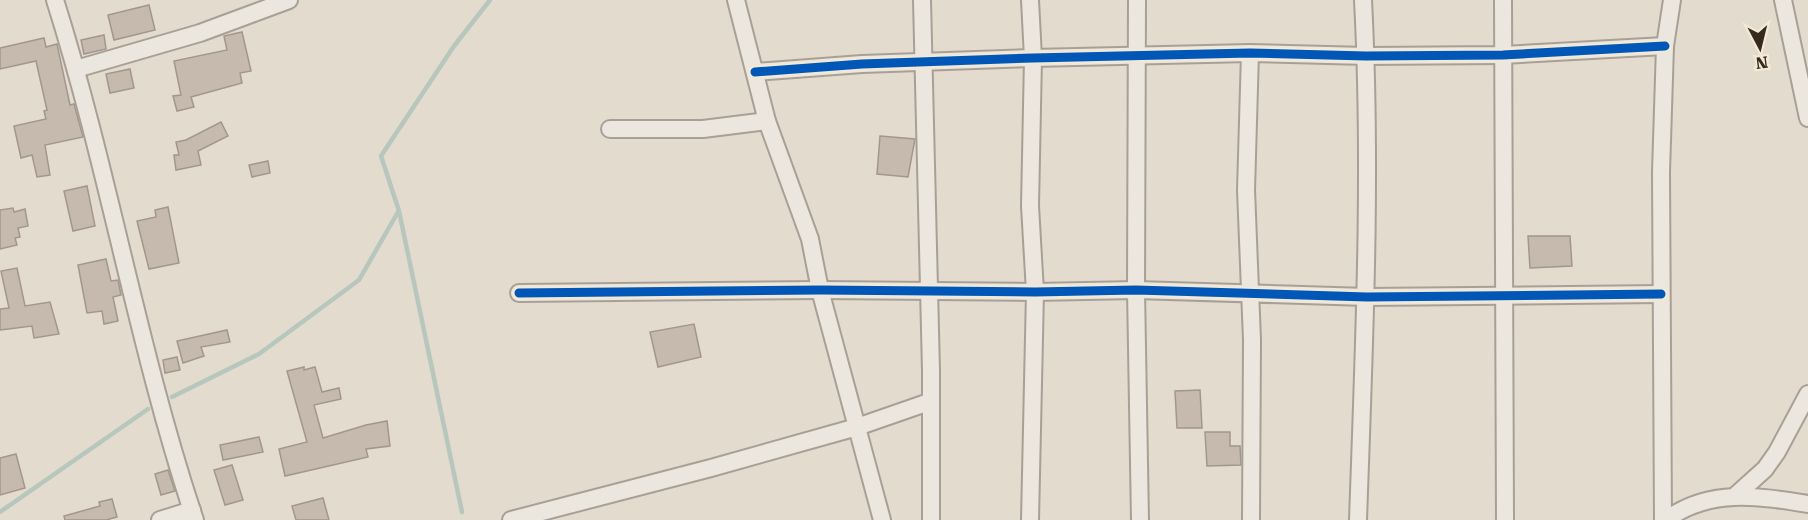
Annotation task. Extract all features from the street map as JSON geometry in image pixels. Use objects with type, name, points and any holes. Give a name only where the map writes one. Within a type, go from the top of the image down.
[{"type":"street","points":[[55,0],[76,69],[155,387],[193,515],[160,520]]},
{"type":"street","points":[[76,69],[200,33],[289,0]]},
{"type":"street","points":[[736,0],[767,121],[810,239],[820,290],[882,520]]},
{"type":"street","points":[[922,0],[931,520]]},
{"type":"street","points":[[1030,0],[1033,58],[1030,183],[1035,292],[1030,520]]},
{"type":"street","points":[[1137,0],[1136,290],[1140,520]]},
{"type":"street","points":[[1358,520],[1367,297],[1366,56],[1363,0]]},
{"type":"street","points":[[1503,0],[1506,296],[1505,520]]},
{"type":"street","points":[[1672,0],[1665,46],[1662,138],[1661,294],[1665,520],[1698,501],[1735,496],[1808,504]]},
{"type":"street","points":[[1783,0],[1808,118]]},
{"type":"street","points":[[755,72],[862,64],[1033,58],[1250,53],[1366,56],[1503,55],[1665,46]]},
{"type":"street","points":[[1250,53],[1246,189],[1248,294],[1252,340],[1251,520]]},
{"type":"street","points":[[610,129],[703,129],[767,121]]},
{"type":"street","points":[[519,293],[1136,290],[1367,297],[1661,294]]},
{"type":"street","points":[[1735,496],[1765,469],[1777,452],[1808,394]]},
{"type":"street","points":[[511,520],[679,477],[857,427],[929,402]]},
{"type":"building","points":[[149,5],[155,30],[114,40],[108,15]]},
{"type":"building","points":[[242,32],[251,71],[240,73],[242,83],[191,97],[194,107],[177,111],[173,96],[181,95],[174,61],[227,50],[224,36]]},
{"type":"building","points":[[104,35],[106,49],[84,54],[81,40]]},
{"type":"building","points":[[44,38],[46,47],[57,44],[70,105],[74,104],[83,137],[45,145],[50,175],[37,177],[32,155],[21,158],[14,126],[46,119],[44,111],[47,110],[36,61],[0,69],[0,48]]},
{"type":"building","points":[[130,69],[134,88],[110,93],[106,74]]},
{"type":"building","points":[[221,122],[228,136],[198,151],[201,165],[176,170],[174,155],[179,155],[176,142],[186,140]]},
{"type":"building","points":[[880,136],[915,139],[908,177],[877,174]]},
{"type":"building","points":[[268,161],[270,173],[252,177],[249,165]]},
{"type":"building","points":[[87,186],[95,226],[73,231],[64,191]]},
{"type":"building","points":[[168,207],[179,263],[149,269],[137,221],[156,217],[155,210]]},
{"type":"building","points":[[13,208],[14,212],[25,209],[28,226],[18,228],[20,237],[15,238],[17,245],[0,249],[0,210]]},
{"type":"building","points":[[1528,236],[1570,236],[1572,266],[1530,268]]},
{"type":"building","points":[[106,259],[111,281],[118,280],[121,295],[113,297],[118,321],[104,324],[102,311],[87,313],[78,265]]},
{"type":"building","points":[[17,268],[25,306],[50,302],[59,334],[34,338],[32,326],[0,330],[0,309],[9,308],[1,271]]},
{"type":"building","points":[[694,324],[701,357],[658,367],[650,332]]},
{"type":"building","points":[[227,330],[230,342],[201,347],[204,356],[183,363],[177,341]]},
{"type":"building","points":[[177,357],[180,370],[165,373],[163,360]]},
{"type":"building","points":[[304,367],[304,370],[315,367],[322,392],[339,388],[341,399],[314,405],[323,438],[387,421],[390,446],[366,449],[368,457],[285,476],[279,449],[307,442],[287,371]]},
{"type":"building","points":[[1200,390],[1202,428],[1177,428],[1175,391]]},
{"type":"building","points":[[1205,432],[1230,432],[1230,446],[1240,446],[1241,465],[1207,466]]},
{"type":"building","points":[[259,437],[263,452],[223,460],[220,445]]},
{"type":"building","points":[[16,454],[25,488],[0,495],[0,458]]},
{"type":"building","points":[[232,465],[243,500],[225,505],[214,470]]},
{"type":"building","points":[[168,470],[175,491],[161,495],[155,474]]},
{"type":"building","points":[[323,498],[329,520],[296,520],[292,506]]},
{"type":"building","points":[[112,499],[117,517],[106,520],[65,520],[64,516],[100,506],[99,502]]},
{"type":"waterway","points":[[462,512],[399,211],[381,156],[454,46],[490,0]]},
{"type":"waterway","points":[[172,397],[259,354],[359,280],[398,212]]},
{"type":"waterway","points":[[0,512],[148,409]]},
{"type":"cycle path","points":[[755,72],[862,64],[1033,58],[1250,53],[1366,56],[1503,55],[1665,46]]},
{"type":"cycle path","points":[[519,293],[1136,290],[1367,297],[1661,294]]}]
